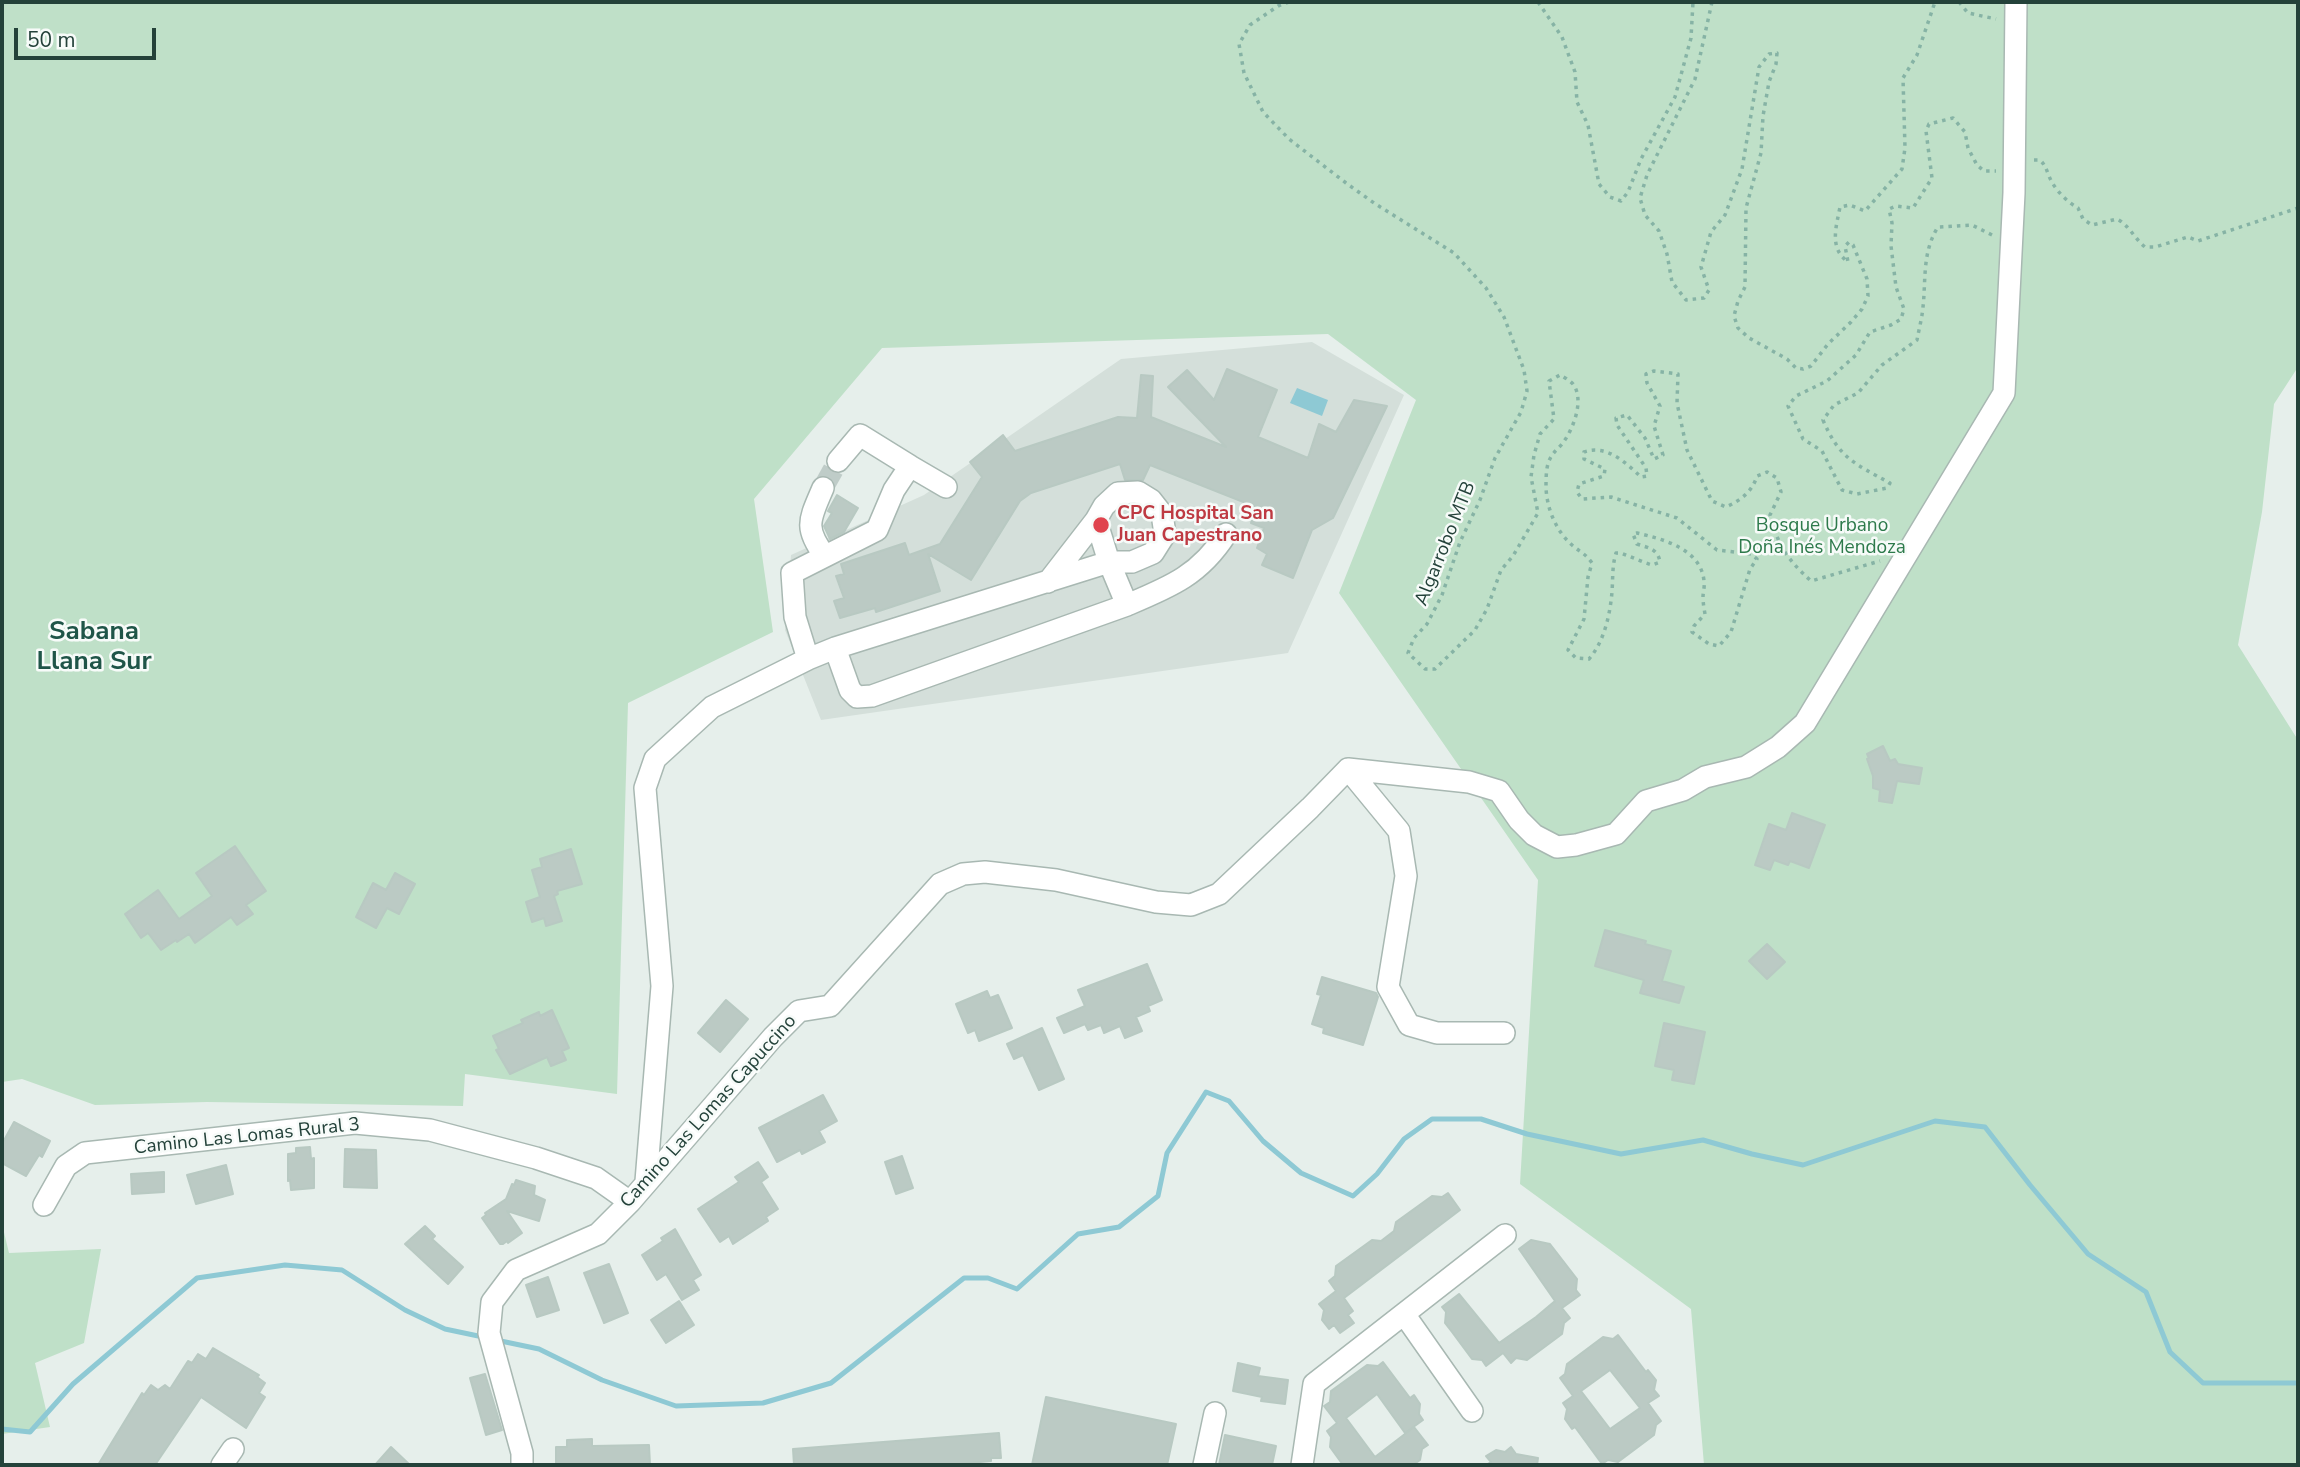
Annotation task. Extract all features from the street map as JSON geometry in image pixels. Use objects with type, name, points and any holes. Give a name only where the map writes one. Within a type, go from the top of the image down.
[{"type":"street","points":[[1348,769],[1469,782],[1499,791],[1519,820],[1534,835],[1557,846],[1576,845],[1616,834],[1646,801],[1683,790],[1705,777],[1746,767],[1778,747],[1805,723],[2004,393],[2014,168],[2011,7]]},
{"type":"street","points":[[838,461],[860,435],[946,487]]},
{"type":"street","points":[[808,659],[795,617],[792,573],[819,548],[877,530],[894,490],[909,466]]},
{"type":"street","points":[[819,548],[808,523],[823,488]]},
{"type":"street","points":[[646,1181],[662,986],[645,788],[655,759],[712,707],[808,659],[835,648],[1047,582],[1110,562],[1132,562],[1153,553],[1165,534],[1162,514],[1152,500],[1138,492],[1118,493],[1104,506],[1047,582]]},
{"type":"street","points":[[1096,520],[1127,605]]},
{"type":"street","points":[[835,648],[850,690],[857,698],[872,696],[1169,588],[1213,554],[1226,534]]},
{"type":"street","points":[[1348,769],[1399,831],[1406,876],[1388,987],[1409,1025],[1437,1033],[1504,1033]]},
{"type":"street","name":"Camino Las Lomas Capuccino","points":[[522,1465],[522,1453],[489,1333],[492,1302],[516,1270],[598,1234],[630,1202],[773,1037],[799,1011],[830,1006],[940,884],[963,874],[985,872],[1056,880],[1156,902],[1191,905],[1219,894],[1348,769]]},
{"type":"street","name":"Camino Las Lomas Rural 3","points":[[44,1205],[66,1166],[85,1153],[355,1123],[430,1130],[536,1158],[596,1178],[630,1202]]},
{"type":"street","points":[[1302,1465],[1314,1384],[1504,1235]]},
{"type":"street","points":[[1404,1314],[1472,1411]]},
{"type":"street","points":[[1204,1465],[1215,1413]]},
{"type":"path","name":"Algarrobo MTB","points":[[1289,2],[1278,6],[1250,25],[1239,44],[1244,73],[1264,112],[1289,139],[1346,183],[1454,253],[1486,288],[1504,317],[1524,370],[1527,391],[1521,412],[1495,458],[1480,500],[1460,542],[1443,595],[1408,653],[1424,668],[1435,669],[1475,630],[1487,609],[1500,570],[1513,556],[1538,513],[1531,477],[1534,455],[1540,434],[1555,419],[1549,381],[1559,375],[1571,381],[1576,389],[1578,407],[1572,426],[1547,464],[1546,489],[1551,515],[1561,532],[1574,546],[1585,552],[1592,563],[1584,618],[1569,650],[1576,658],[1589,659],[1598,649],[1609,609],[1612,565],[1616,553],[1652,565],[1660,562],[1653,549],[1637,544],[1633,534],[1664,539],[1691,555],[1701,570],[1705,583],[1705,614],[1692,632],[1709,644],[1719,646],[1731,632],[1750,569],[1757,559],[1751,554],[1717,550],[1677,518],[1611,498],[1582,499],[1577,492],[1578,484],[1604,476],[1605,469],[1584,459],[1584,452],[1591,450],[1602,450],[1620,459],[1642,477],[1647,476],[1646,468],[1617,425],[1616,418],[1627,415],[1644,438],[1654,459],[1663,455],[1654,426],[1660,406],[1647,383],[1646,374],[1654,371],[1678,374],[1676,403],[1687,450],[1713,501],[1726,507],[1738,502],[1754,485],[1757,476],[1767,472],[1777,478],[1781,492],[1770,515],[1775,537],[1793,564],[1811,581],[1885,559]]},
{"type":"path","points":[[1538,2],[1562,37],[1575,72],[1577,102],[1588,125],[1600,184],[1610,197],[1621,201],[1675,97],[1691,38],[1693,2]]},
{"type":"path","points":[[1712,2],[1695,79],[1647,175],[1640,198],[1645,215],[1659,231],[1672,282],[1686,300],[1704,298],[1709,290],[1701,267],[1711,232],[1725,215],[1742,169],[1759,67],[1769,54],[1777,53],[1763,116],[1761,153],[1745,208],[1745,287],[1734,316],[1738,328],[1749,338],[1787,359],[1796,368],[1803,369],[1811,366],[1851,322],[1868,296],[1867,279],[1853,245],[1849,242],[1845,246],[1848,262],[1838,253],[1835,242],[1840,207],[1850,205],[1865,211],[1902,169],[1905,148],[1903,78],[1917,55],[1935,2]]},
{"type":"path","points":[[1959,2],[1968,13],[1996,19],[2011,7]]},
{"type":"path","points":[[1994,243],[1992,234],[1972,225],[1938,227],[1930,239],[1917,340],[1882,365],[1858,393],[1834,405],[1823,420],[1829,435],[1849,460],[1890,483],[1887,488],[1857,494],[1842,490],[1822,451],[1803,439],[1788,406],[1796,396],[1827,381],[1856,355],[1870,332],[1891,326],[1901,319],[1904,309],[1896,287],[1889,209],[1896,206],[1913,208],[1932,178],[1926,131],[1929,124],[1953,118],[1965,132],[1968,148],[1977,165],[1984,171],[2014,168],[2031,160],[2040,160],[2046,166],[2055,187],[2078,208],[2083,219],[2092,225],[2117,219],[2126,224],[2134,238],[2145,247],[2155,247],[2189,237],[2198,241],[2298,208]]},
{"type":"shaded area","name":"CPC Hospital San Juan Capestrano","points":[[1312,342],[1404,395],[1288,653],[821,720],[785,630],[791,555],[924,495],[1121,359]]},
{"type":"green space","name":"Bosque Urbano Doña Inés Mendoza","points":[[2,2],[2298,2],[2298,367],[2274,404],[2262,512],[2238,645],[2298,740],[2298,1465],[1704,1465],[1691,1309],[1520,1184],[1538,880],[1339,593],[1416,400],[1328,334],[882,348],[754,499],[773,632],[628,703],[617,1094],[465,1074],[463,1106],[207,1102],[95,1105],[22,1079],[2,1082]]},
{"type":"green space","points":[[2,1224],[9,1253],[101,1249],[84,1343],[35,1363],[50,1427],[2,1434]]},
{"type":"water","points":[[1297,388],[1328,400],[1322,416],[1290,403]]},
{"type":"building","name":"CPC Hospital San Juan Capestrano","points":[[1227,369],[1277,390],[1258,437],[1308,458],[1319,424],[1336,432],[1354,400],[1387,406],[1333,518],[1312,530],[1293,578],[1262,565],[1267,554],[1257,548],[1264,528],[1251,523],[1256,507],[1150,465],[1143,480],[1125,480],[1120,464],[1031,493],[1020,501],[971,580],[928,554],[940,591],[876,612],[875,608],[840,618],[834,601],[844,598],[836,576],[844,574],[841,564],[905,543],[909,555],[940,544],[982,477],[970,462],[1003,435],[1015,451],[1118,417],[1137,418],[1141,375],[1153,376],[1151,417],[1226,447],[1168,387],[1187,370],[1214,400]]},
{"type":"building","points":[[837,495],[858,508],[844,532],[830,539],[824,526],[832,513],[828,511]]},
{"type":"building","points":[[1883,746],[1890,761],[1895,759],[1898,764],[1922,768],[1919,784],[1897,781],[1892,803],[1879,801],[1880,790],[1873,788],[1873,776],[1867,759],[1867,754]]},
{"type":"building","points":[[1792,813],[1825,825],[1809,868],[1790,861],[1788,865],[1774,860],[1770,870],[1755,865],[1769,824],[1786,830]]},
{"type":"building","points":[[235,846],[266,891],[246,905],[253,914],[237,925],[231,917],[195,943],[189,934],[161,950],[148,933],[141,938],[125,914],[158,890],[179,919],[212,896],[196,873]]},
{"type":"building","points":[[571,849],[582,884],[557,891],[558,894],[554,896],[562,921],[546,926],[544,918],[532,922],[526,902],[540,897],[532,870],[542,867],[540,859]]},
{"type":"building","points":[[395,873],[415,884],[399,914],[387,908],[376,928],[356,917],[373,883],[386,890]]},
{"type":"building","points":[[1605,930],[1671,951],[1662,981],[1684,987],[1679,1003],[1640,993],[1644,980],[1595,966]]},
{"type":"building","points":[[1767,944],[1785,962],[1767,979],[1749,961]]},
{"type":"building","points":[[1147,964],[1162,1000],[1148,1006],[1150,1011],[1136,1017],[1142,1031],[1125,1038],[1120,1026],[1104,1033],[1101,1025],[1088,1030],[1085,1024],[1064,1033],[1057,1018],[1085,1006],[1078,990]]},
{"type":"building","points":[[1322,977],[1376,993],[1378,997],[1363,1045],[1323,1033],[1324,1028],[1312,1024],[1321,995],[1317,994]]},
{"type":"building","points":[[987,991],[990,998],[998,995],[1012,1028],[979,1041],[975,1030],[968,1033],[956,1004]]},
{"type":"building","points":[[726,1000],[748,1019],[720,1052],[698,1033]]},
{"type":"building","points":[[552,1010],[569,1048],[562,1051],[566,1060],[551,1066],[547,1057],[510,1074],[496,1050],[499,1049],[493,1036],[523,1023],[521,1020],[539,1012],[540,1016]]},
{"type":"building","points":[[1664,1023],[1705,1032],[1694,1084],[1672,1080],[1674,1070],[1655,1066]]},
{"type":"building","points":[[1042,1028],[1064,1079],[1039,1090],[1023,1055],[1014,1059],[1007,1044]]},
{"type":"building","points":[[823,1095],[837,1121],[819,1131],[825,1142],[802,1154],[800,1150],[777,1162],[759,1128]]},
{"type":"building","points":[[14,1122],[50,1141],[42,1157],[39,1155],[26,1176],[2,1163],[2,1144]]},
{"type":"building","points":[[310,1147],[311,1159],[314,1158],[314,1188],[291,1190],[290,1180],[288,1181],[288,1154],[296,1153],[296,1148]]},
{"type":"building","points":[[345,1149],[376,1150],[377,1188],[344,1187]]},
{"type":"building","points":[[902,1156],[913,1188],[896,1194],[885,1162]]},
{"type":"building","points":[[758,1162],[768,1177],[761,1182],[778,1209],[766,1217],[768,1221],[733,1244],[729,1236],[720,1242],[698,1209],[739,1182],[735,1177]]},
{"type":"building","points":[[226,1165],[233,1194],[196,1204],[187,1175]]},
{"type":"building","points":[[164,1172],[164,1192],[132,1194],[131,1174]]},
{"type":"building","points":[[516,1180],[535,1186],[534,1195],[545,1200],[539,1221],[507,1211],[522,1233],[508,1243],[507,1241],[500,1244],[482,1218],[506,1199]]},
{"type":"building","points":[[1448,1193],[1460,1210],[1344,1298],[1353,1311],[1348,1315],[1354,1323],[1340,1333],[1334,1325],[1329,1329],[1322,1320],[1324,1310],[1319,1304],[1336,1291],[1329,1281],[1335,1276],[1336,1266],[1372,1240],[1381,1241],[1394,1231],[1396,1222],[1432,1196],[1442,1197]]},
{"type":"building","points":[[425,1226],[435,1236],[432,1239],[463,1267],[448,1284],[405,1244]]},
{"type":"building","points":[[675,1229],[701,1275],[693,1280],[699,1290],[682,1300],[666,1274],[657,1280],[642,1255]]},
{"type":"building","points":[[1531,1240],[1550,1244],[1577,1279],[1576,1290],[1580,1295],[1562,1308],[1570,1318],[1564,1323],[1562,1334],[1527,1360],[1516,1358],[1511,1363],[1503,1353],[1486,1366],[1482,1360],[1472,1359],[1445,1323],[1446,1312],[1442,1307],[1459,1294],[1499,1343],[1536,1317],[1555,1301],[1519,1249]]},
{"type":"building","points":[[609,1264],[628,1313],[604,1323],[584,1273]]},
{"type":"building","points":[[548,1277],[559,1310],[537,1317],[526,1285]]},
{"type":"building","points":[[679,1301],[694,1325],[666,1343],[651,1320]]},
{"type":"building","points":[[1618,1335],[1646,1372],[1648,1370],[1656,1380],[1654,1390],[1659,1396],[1648,1403],[1661,1421],[1656,1425],[1654,1435],[1618,1462],[1608,1460],[1602,1464],[1575,1427],[1572,1429],[1565,1419],[1567,1409],[1563,1403],[1573,1396],[1560,1378],[1565,1374],[1567,1364],[1603,1337],[1613,1339]],"holes":[[[1610,1370],[1640,1408],[1610,1429],[1581,1391]]]},
{"type":"building","points":[[213,1348],[259,1375],[257,1377],[265,1383],[259,1393],[265,1397],[246,1428],[201,1397],[155,1465],[98,1465],[142,1393],[144,1395],[151,1385],[158,1390],[165,1385],[170,1389],[188,1361],[192,1363],[198,1354],[206,1359]]},
{"type":"building","points":[[1383,1362],[1410,1398],[1414,1395],[1420,1404],[1419,1414],[1423,1420],[1405,1433],[1377,1394],[1346,1418],[1375,1457],[1414,1427],[1428,1445],[1422,1449],[1420,1460],[1413,1465],[1343,1465],[1330,1447],[1331,1437],[1327,1431],[1337,1423],[1324,1406],[1330,1402],[1331,1391],[1367,1365],[1378,1366]]},
{"type":"building","points":[[1238,1363],[1260,1368],[1258,1376],[1288,1380],[1285,1404],[1261,1401],[1262,1397],[1233,1391]]},
{"type":"building","points":[[485,1374],[502,1430],[486,1435],[470,1378]]},
{"type":"building","points":[[1046,1397],[1176,1424],[1167,1465],[1032,1465]]},
{"type":"building","points":[[999,1433],[1001,1458],[991,1458],[991,1461],[949,1465],[794,1465],[793,1449]]},
{"type":"building","points":[[1225,1435],[1276,1446],[1272,1465],[1219,1465]]},
{"type":"building","points":[[592,1439],[592,1446],[649,1445],[650,1465],[556,1465],[556,1447],[567,1447],[567,1440]]},
{"type":"building","points":[[391,1447],[410,1465],[375,1465]]},
{"type":"building","points":[[1511,1447],[1516,1454],[1538,1458],[1537,1465],[1486,1465],[1491,1462],[1486,1456],[1496,1450],[1505,1452]]},
{"type":"waterway","points":[[496,1340],[539,1349],[602,1380],[676,1406],[763,1403],[831,1383],[964,1278],[988,1278],[1017,1289],[1078,1234],[1119,1227],[1158,1196],[1167,1153],[1206,1092],[1229,1101],[1263,1141],[1301,1173],[1353,1196],[1377,1174],[1404,1139],[1432,1119],[1481,1119],[1527,1134],[1621,1154],[1703,1140],[1803,1165],[1935,1121],[1985,1127],[2088,1254],[2146,1292],[2170,1352],[2203,1383],[2298,1383]]},
{"type":"waterway","points":[[2,1429],[30,1432],[73,1384],[197,1278],[285,1265],[342,1270],[405,1310],[445,1329],[483,1337]]},
{"type":"tunnel","points":[[823,488],[838,461]]},
{"type":"place","name":"CPC Hospital San Juan Capestrano","points":[[1101,525]]},
{"type":"district","name":"Sabana Llana Sur","points":[[94,648]]}]
